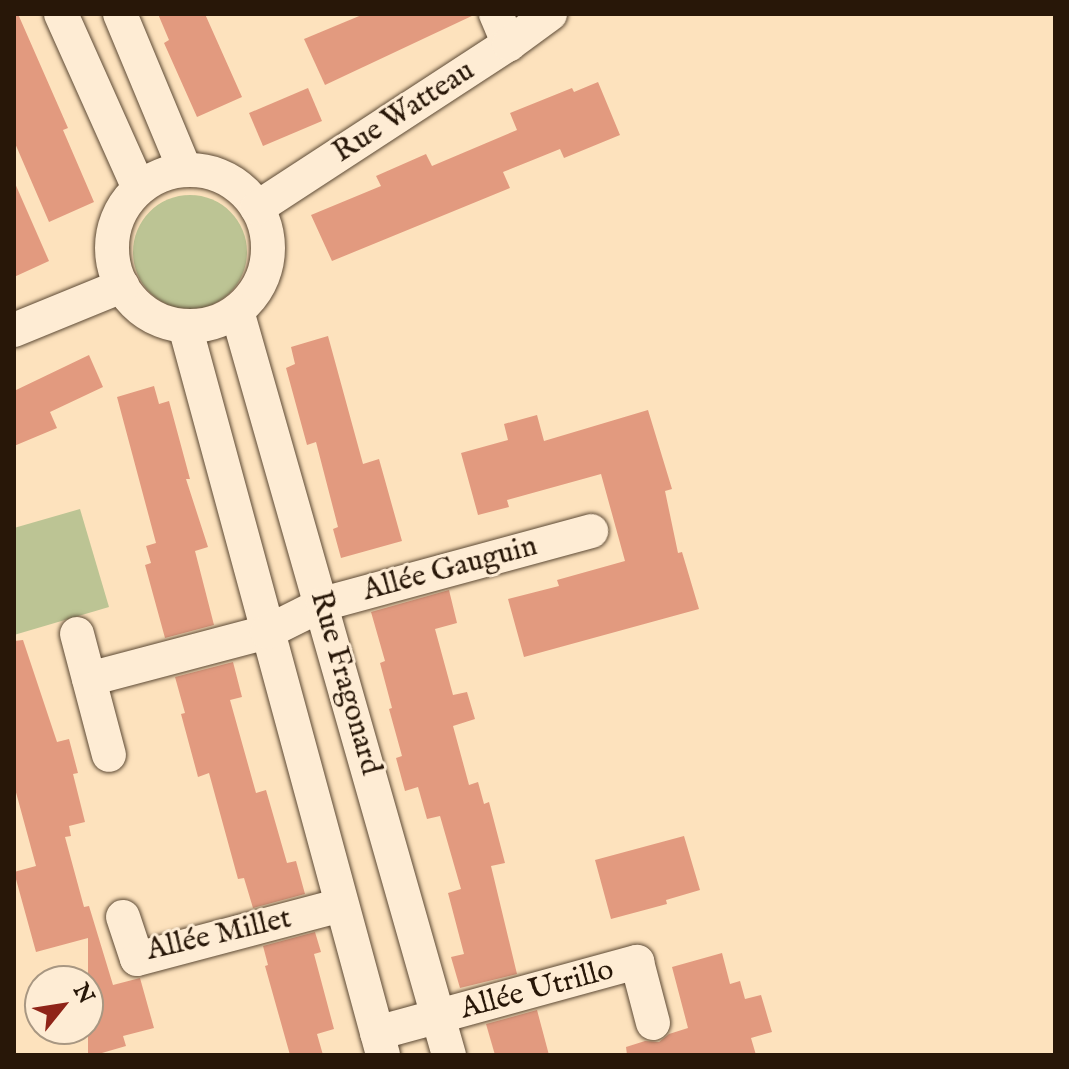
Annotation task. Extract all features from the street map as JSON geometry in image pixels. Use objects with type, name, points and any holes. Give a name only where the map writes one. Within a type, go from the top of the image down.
[{"type":"street","points":[[61,14],[139,188]]},
{"type":"street","points":[[120,14],[185,170]]},
{"type":"street","name":"Rue Watteau","points":[[257,208],[502,29],[550,14]]},
{"type":"street","points":[[185,170],[206,171],[244,191],[257,208],[266,229],[268,251],[264,274],[253,295],[237,311],[221,320],[185,326],[160,321],[138,306],[122,286],[112,261],[113,234],[122,209],[139,188],[161,175],[185,170]]},
{"type":"street","points":[[14,330],[122,286]]},
{"type":"street","name":"Rue Fragonard","points":[[237,311],[323,604],[449,1055]]},
{"type":"street","name":"Rue Fragonard","points":[[185,326],[380,1044]]},
{"type":"street","name":"Allée Gauguin","points":[[89,679],[267,632],[323,604],[591,531]]},
{"type":"street","points":[[77,634],[109,755]]},
{"type":"street","name":"Allée Millet","points":[[123,917],[137,959],[341,905]]},
{"type":"street","name":"Allée Utrillo","points":[[380,1044],[439,1016],[637,962],[653,1023]]},
{"type":"green space","points":[[190,195],[212,199],[230,212],[243,230],[247,252],[243,274],[230,292],[212,305],[190,309],[168,305],[150,292],[137,274],[133,252],[137,230],[150,212],[168,199]]},
{"type":"green space","points":[[80,509],[109,607],[14,635],[14,528]]},
{"type":"building","points":[[14,14],[18,14],[68,128],[63,130],[94,202],[49,222],[14,141]]},
{"type":"building","points":[[158,14],[205,14],[242,97],[197,117],[164,43],[169,40]]},
{"type":"building","points":[[364,14],[476,14],[325,85],[304,39]]},
{"type":"building","points":[[598,82],[620,135],[564,158],[560,149],[503,172],[510,188],[332,261],[311,215],[381,186],[376,176],[426,154],[432,166],[517,130],[510,113],[572,88],[574,92]]},
{"type":"building","points":[[308,88],[322,121],[263,146],[249,113]]},
{"type":"building","points":[[14,181],[49,261],[14,277]]},
{"type":"building","points":[[328,336],[363,464],[379,459],[402,541],[341,558],[333,529],[338,527],[316,442],[307,445],[286,368],[295,364],[291,347]]},
{"type":"building","points":[[89,355],[103,387],[50,412],[57,428],[14,446],[14,391]]},
{"type":"building","points":[[154,386],[159,404],[169,401],[190,479],[186,479],[208,547],[195,551],[214,625],[165,638],[145,565],[151,563],[146,546],[156,543],[117,397]]},
{"type":"building","points":[[648,410],[672,489],[665,491],[678,553],[682,552],[699,609],[524,657],[508,599],[559,586],[557,580],[625,561],[601,474],[507,500],[509,507],[478,515],[461,453],[508,440],[504,424],[537,415],[544,441]]},
{"type":"building","points":[[449,590],[457,623],[435,629],[453,695],[467,692],[475,719],[453,726],[469,785],[478,782],[484,804],[489,802],[505,863],[491,866],[517,974],[460,988],[451,957],[464,954],[448,893],[461,889],[440,816],[427,819],[418,787],[405,791],[396,758],[402,756],[380,663],[385,661],[371,612]]},
{"type":"building","points":[[23,640],[57,742],[69,739],[78,773],[73,774],[85,822],[69,826],[71,836],[65,837],[84,907],[89,906],[113,985],[140,978],[154,1028],[123,1036],[126,1046],[95,1055],[88,1055],[88,1045],[104,1045],[104,965],[88,965],[88,938],[36,952],[14,872],[36,866],[14,785],[14,641]]},
{"type":"building","points":[[233,662],[242,697],[230,700],[256,793],[266,790],[287,863],[296,861],[305,894],[253,908],[244,878],[238,879],[209,773],[198,777],[181,714],[185,713],[175,677]]},
{"type":"building","points":[[684,836],[700,890],[666,900],[667,904],[611,919],[595,860]]},
{"type":"building","points":[[315,932],[321,952],[314,954],[334,1029],[317,1034],[323,1055],[290,1055],[265,966],[268,965],[263,946]]},
{"type":"building","points":[[722,953],[730,984],[740,981],[745,999],[761,995],[772,1032],[751,1038],[756,1055],[627,1055],[626,1047],[645,1041],[659,1042],[669,1034],[688,1028],[672,967]]},
{"type":"building","points":[[537,1010],[549,1055],[495,1055],[486,1024]]}]
